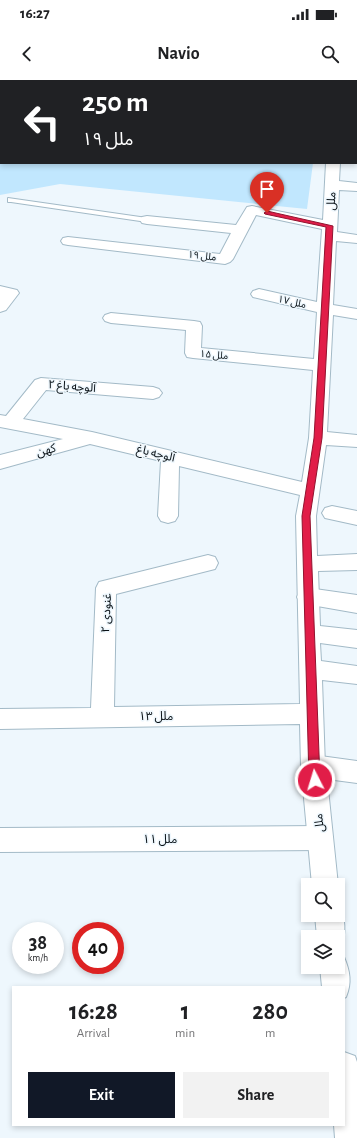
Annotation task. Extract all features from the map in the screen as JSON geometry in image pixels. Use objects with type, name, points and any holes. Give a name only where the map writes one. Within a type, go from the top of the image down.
[{"type":"street","name":"ملل","points":[[324,878],[313,766],[306,516],[318,438],[333,164]]},
{"type":"street","points":[[332,185],[357,187]]},
{"type":"street","name":"ملل ۱۹","points":[[68,240],[225,259],[252,210],[329,231]]},
{"type":"street","points":[[147,220],[240,230]]},
{"type":"street","points":[[329,231],[357,239]]},
{"type":"street","points":[[0,291],[11,293],[0,308]]},
{"type":"street","name":"ملل ۱۷","points":[[259,294],[325,309],[357,314]]},
{"type":"street","name":"ملل ۱۵","points":[[111,318],[194,326],[193,353],[322,366]]},
{"type":"street","name":"۲ آلوچه باغ","points":[[5,422],[41,384],[153,393]]},
{"type":"street","name":"آلوچه باغ","points":[[5,422],[92,438],[310,491]]},
{"type":"street","name":"کهن","points":[[0,462],[92,438]]},
{"type":"street","points":[[318,438],[357,441]]},
{"type":"street","points":[[168,516],[170,457]]},
{"type":"street","points":[[332,513],[357,518]]},
{"type":"street","points":[[308,564],[357,562]]},
{"type":"street","name":"۲ غنودی","points":[[102,717],[106,588],[208,563]]},
{"type":"street","points":[[308,597],[357,604]]},
{"type":"street","points":[[309,633],[357,639]]},
{"type":"street","points":[[310,669],[357,675]]},
{"type":"street","name":"ملل ۱۳","points":[[0,719],[312,714]]},
{"type":"street","points":[[313,766],[357,772]]},
{"type":"street","name":"۱۱ ملل","points":[[0,840],[321,838]]},
{"type":"street","points":[[335,974],[336,986]]},
{"type":"street","points":[[345,1080],[351,1138]]},
{"type":"lane","points":[[11,200],[147,220]]},
{"type":"shaded area","points":[[0,164],[313,164],[307,209],[60,184],[0,195]]},
{"type":"route","points":[[267,213],[329,226],[318,438],[306,516],[313,766],[315,780]]}]
